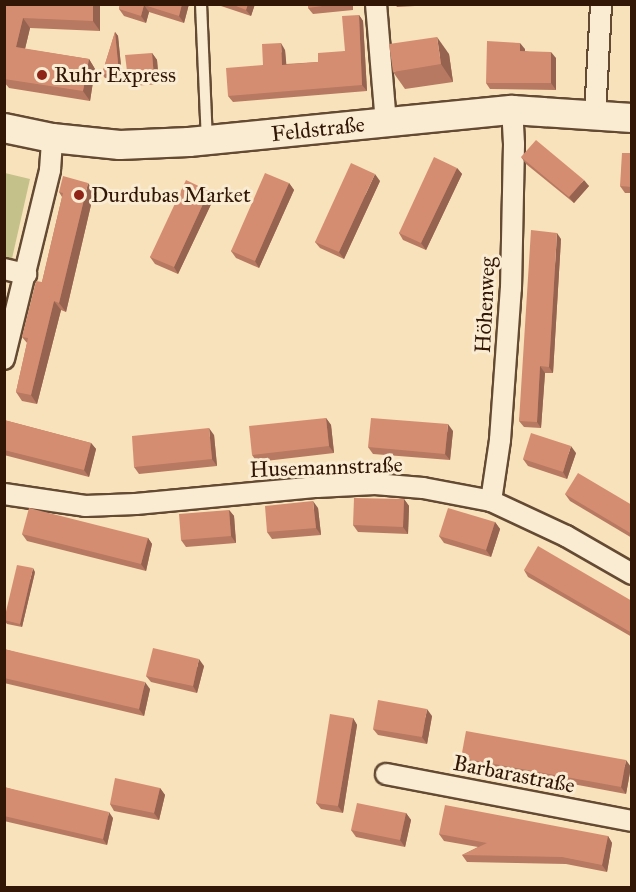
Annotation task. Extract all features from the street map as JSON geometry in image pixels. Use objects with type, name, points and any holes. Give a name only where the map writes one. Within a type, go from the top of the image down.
[{"type":"main road","name":"Feldstraße","points":[[4,129],[52,138],[120,145],[207,140],[512,110],[632,118]]},
{"type":"street","points":[[376,4],[386,122]]},
{"type":"street","points":[[596,116],[601,4]]},
{"type":"street","name":"Höhenweg","points":[[491,501],[500,440],[511,288],[514,144],[512,110]]},
{"type":"street","points":[[4,359],[50,170],[52,138]]},
{"type":"street","points":[[4,269],[26,274]]},
{"type":"street","name":"Husemannstraße","points":[[4,494],[85,506],[136,504],[375,484],[423,488],[491,501],[567,536],[632,574]]},
{"type":"street","name":"Barbarastraße","points":[[386,774],[632,821]]},
{"type":"lane","points":[[201,4],[207,140]]},
{"type":"shaded area","points":[[5,173],[30,179],[11,263],[5,262]]},
{"type":"building","points":[[4,4],[93,4],[93,21],[23,18],[16,47],[89,59],[83,91],[4,79]]},
{"type":"building","points":[[120,4],[182,4],[179,16],[144,5],[141,16],[119,9]]},
{"type":"building","points":[[231,4],[248,4],[246,10]]},
{"type":"building","points":[[308,4],[337,4],[308,8]]},
{"type":"building","points":[[359,15],[362,85],[228,96],[226,68],[263,65],[262,44],[281,43],[282,65],[318,62],[318,53],[345,51],[342,16]]},
{"type":"building","points":[[115,32],[119,73],[102,74]]},
{"type":"building","points":[[437,37],[441,64],[393,72],[389,44]]},
{"type":"building","points":[[487,41],[520,43],[520,51],[551,52],[551,83],[486,83]]},
{"type":"building","points":[[152,53],[154,77],[128,79],[125,55]]},
{"type":"building","points":[[536,140],[584,180],[569,197],[521,157]]},
{"type":"building","points":[[622,153],[632,153],[632,187],[620,186]]},
{"type":"building","points":[[434,157],[457,168],[421,243],[399,233]]},
{"type":"building","points":[[351,163],[375,174],[339,252],[315,242]]},
{"type":"building","points":[[265,173],[289,183],[255,261],[231,251]]},
{"type":"building","points":[[63,176],[88,183],[59,303],[54,301],[31,395],[16,392],[28,338],[22,337],[36,281],[42,282],[63,193],[59,192]]},
{"type":"building","points":[[186,180],[209,191],[174,267],[150,257]]},
{"type":"building","points":[[531,230],[557,233],[549,367],[540,366],[537,422],[519,421]]},
{"type":"building","points":[[326,418],[329,446],[252,455],[249,426]]},
{"type":"building","points":[[371,418],[448,424],[445,454],[368,447]]},
{"type":"building","points":[[4,420],[91,443],[84,470],[4,450]]},
{"type":"building","points":[[209,428],[212,459],[134,467],[132,436]]},
{"type":"building","points":[[531,433],[571,446],[563,472],[523,459]]},
{"type":"building","points":[[578,473],[632,505],[632,534],[565,494]]},
{"type":"building","points":[[354,498],[404,499],[403,527],[353,525]]},
{"type":"building","points":[[313,501],[316,528],[267,532],[265,506]]},
{"type":"building","points":[[29,508],[148,538],[141,564],[22,534]]},
{"type":"building","points":[[448,508],[495,522],[486,550],[439,536]]},
{"type":"building","points":[[229,510],[231,536],[181,540],[179,514]]},
{"type":"building","points":[[538,546],[632,601],[632,633],[524,570]]},
{"type":"building","points":[[17,565],[33,568],[20,624],[4,620]]},
{"type":"building","points":[[153,648],[199,659],[193,686],[146,676]]},
{"type":"building","points":[[4,649],[145,682],[139,709],[4,678]]},
{"type":"building","points":[[378,700],[427,709],[422,737],[373,729]]},
{"type":"building","points":[[330,714],[353,718],[338,806],[316,803]]},
{"type":"building","points":[[466,731],[626,760],[621,787],[461,758]]},
{"type":"building","points":[[115,778],[160,788],[154,813],[110,804]]},
{"type":"building","points":[[4,787],[109,812],[103,839],[4,816]]},
{"type":"building","points":[[357,803],[406,813],[400,840],[351,830]]},
{"type":"building","points":[[445,805],[608,836],[602,865],[562,857],[462,855],[487,843],[439,834]]},
{"type":"place","name":"Ruhr Express","points":[[42,75]]},
{"type":"place","name":"Durdubas Market","points":[[79,195]]}]
